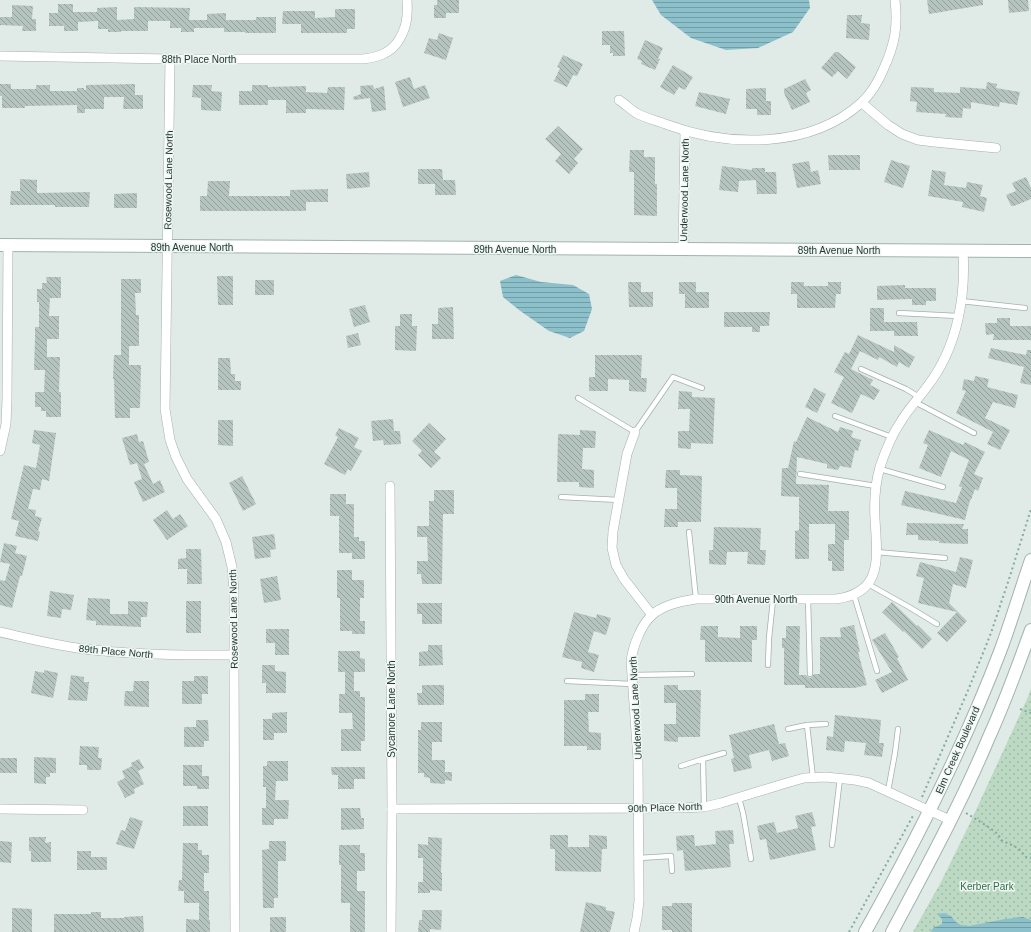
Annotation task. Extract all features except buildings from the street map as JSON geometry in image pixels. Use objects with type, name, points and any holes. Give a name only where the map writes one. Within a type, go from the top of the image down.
[{"type":"street","name":"88th Place North","points":[[0,56],[170,59],[363,59],[386,53],[401,37],[407,18],[407,0]]},
{"type":"street","points":[[619,100],[637,113],[685,131],[732,140],[762,140],[794,136],[824,126],[844,116],[862,103],[878,82],[888,60],[895,38],[895,0]]},
{"type":"street","name":"Rosewood Lane North","points":[[170,59],[165,409],[170,440],[176,458],[187,479],[216,519],[226,542],[232,567],[234,591],[235,932]]},
{"type":"street","points":[[862,103],[888,125],[902,134],[913,138],[934,142],[996,148]]},
{"type":"street","name":"Underwood Lane North","points":[[683,250],[685,131]]},
{"type":"street","points":[[0,451],[6,424],[8,399],[4,245]]},
{"type":"street","name":"89th Avenue North","points":[[4,245],[1031,252]]},
{"type":"street","points":[[858,593],[868,584],[876,567],[876,486],[886,449],[899,424],[941,366],[954,332],[964,286],[963,251]]},
{"type":"street","points":[[635,432],[628,454],[613,531],[612,548],[616,565],[624,579],[652,615]]},
{"type":"street","name":"Sycamore Lane North","points":[[390,486],[392,809],[391,932]]},
{"type":"street","name":"Elm Creek Boulevard","points":[[865,932],[892,884],[930,810],[970,723],[1001,649],[1031,560]]},
{"type":"street","name":"90th Avenue North","points":[[652,615],[666,606],[680,601],[696,599],[836,599],[845,598],[858,593]]},
{"type":"street","name":"Underwood Lane North","points":[[634,932],[639,901],[639,808],[638,760],[631,661],[637,638],[652,615]]},
{"type":"street","points":[[892,932],[950,820],[989,738],[1031,630]]},
{"type":"street","name":"89th Place North","points":[[0,632],[57,645],[99,651],[154,654],[234,655]]},
{"type":"street","name":"90th Place North","points":[[392,809],[679,808],[721,803],[804,778],[826,777],[869,783],[950,820]]},
{"type":"street","points":[[0,809],[82,810]]},
{"type":"lane","points":[[961,301],[1025,308]]},
{"type":"lane","points":[[899,313],[958,316]]},
{"type":"lane","points":[[861,369],[906,389],[917,400],[974,433]]},
{"type":"lane","points":[[578,398],[635,432],[673,377],[702,388]]},
{"type":"lane","points":[[835,416],[892,437]]},
{"type":"lane","points":[[880,469],[943,487]]},
{"type":"lane","points":[[800,474],[876,486]]},
{"type":"lane","points":[[561,498],[619,500]]},
{"type":"lane","points":[[690,532],[696,599]]},
{"type":"lane","points":[[876,552],[945,558]]},
{"type":"lane","points":[[868,584],[937,624]]},
{"type":"lane","points":[[858,593],[877,671]]},
{"type":"lane","points":[[808,599],[810,674]]},
{"type":"lane","points":[[768,665],[773,600]]},
{"type":"lane","points":[[631,675],[692,674]]},
{"type":"lane","points":[[567,681],[632,684]]},
{"type":"lane","points":[[788,729],[807,725],[826,724]]},
{"type":"lane","points":[[807,725],[813,778]]},
{"type":"lane","points":[[888,791],[898,729]]},
{"type":"lane","points":[[682,766],[724,753]]},
{"type":"lane","points":[[703,759],[704,806]]},
{"type":"lane","points":[[832,844],[840,778]]},
{"type":"lane","points":[[739,798],[751,859]]},
{"type":"lane","points":[[639,858],[671,856],[672,871]]},
{"type":"path","points":[[849,932],[918,805],[948,739],[991,633],[1031,509]]},
{"type":"path","points":[[1020,709],[1031,713]]},
{"type":"path","points":[[964,812],[998,834],[1001,840],[1018,848],[1026,857],[1031,858]]},
{"type":"green space","name":"Kerber Park","points":[[1031,689],[1031,932],[913,932],[941,882],[971,821]]},
{"type":"water","points":[[652,0],[809,0],[810,8],[793,32],[758,48],[726,50],[691,38],[661,15]]},
{"type":"water","points":[[516,275],[541,282],[573,285],[589,294],[592,309],[584,331],[570,338],[549,331],[503,297],[500,281]]},
{"type":"water","points":[[944,913],[951,916],[961,925],[969,926],[1023,917],[1031,920],[1031,932],[931,932],[933,928],[942,924],[942,919],[937,914]]}]
